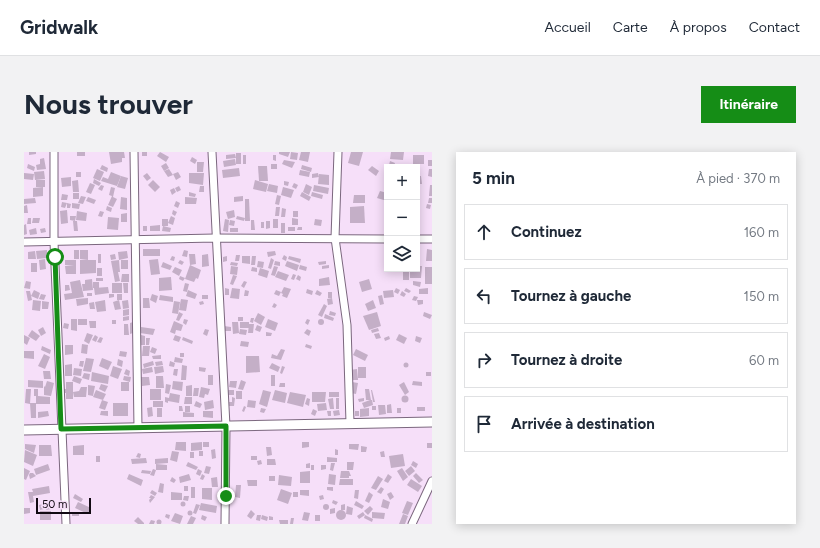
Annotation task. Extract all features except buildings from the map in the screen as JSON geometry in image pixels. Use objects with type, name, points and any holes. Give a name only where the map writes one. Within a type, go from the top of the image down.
[{"type":"street","points":[[54,152],[54,242],[66,524]]},
{"type":"street","points":[[134,152],[138,428]]},
{"type":"street","points":[[212,152],[215,238],[226,426],[226,524]]},
{"type":"street","points":[[338,152],[335,238],[347,325],[350,423]]},
{"type":"street","points":[[24,242],[215,238],[384,239]]},
{"type":"street","points":[[420,239],[432,240]]},
{"type":"street","points":[[24,430],[432,422]]},
{"type":"street","points":[[412,524],[432,481]]},
{"type":"route","points":[[55,257],[61,429],[226,426],[226,496]]}]
